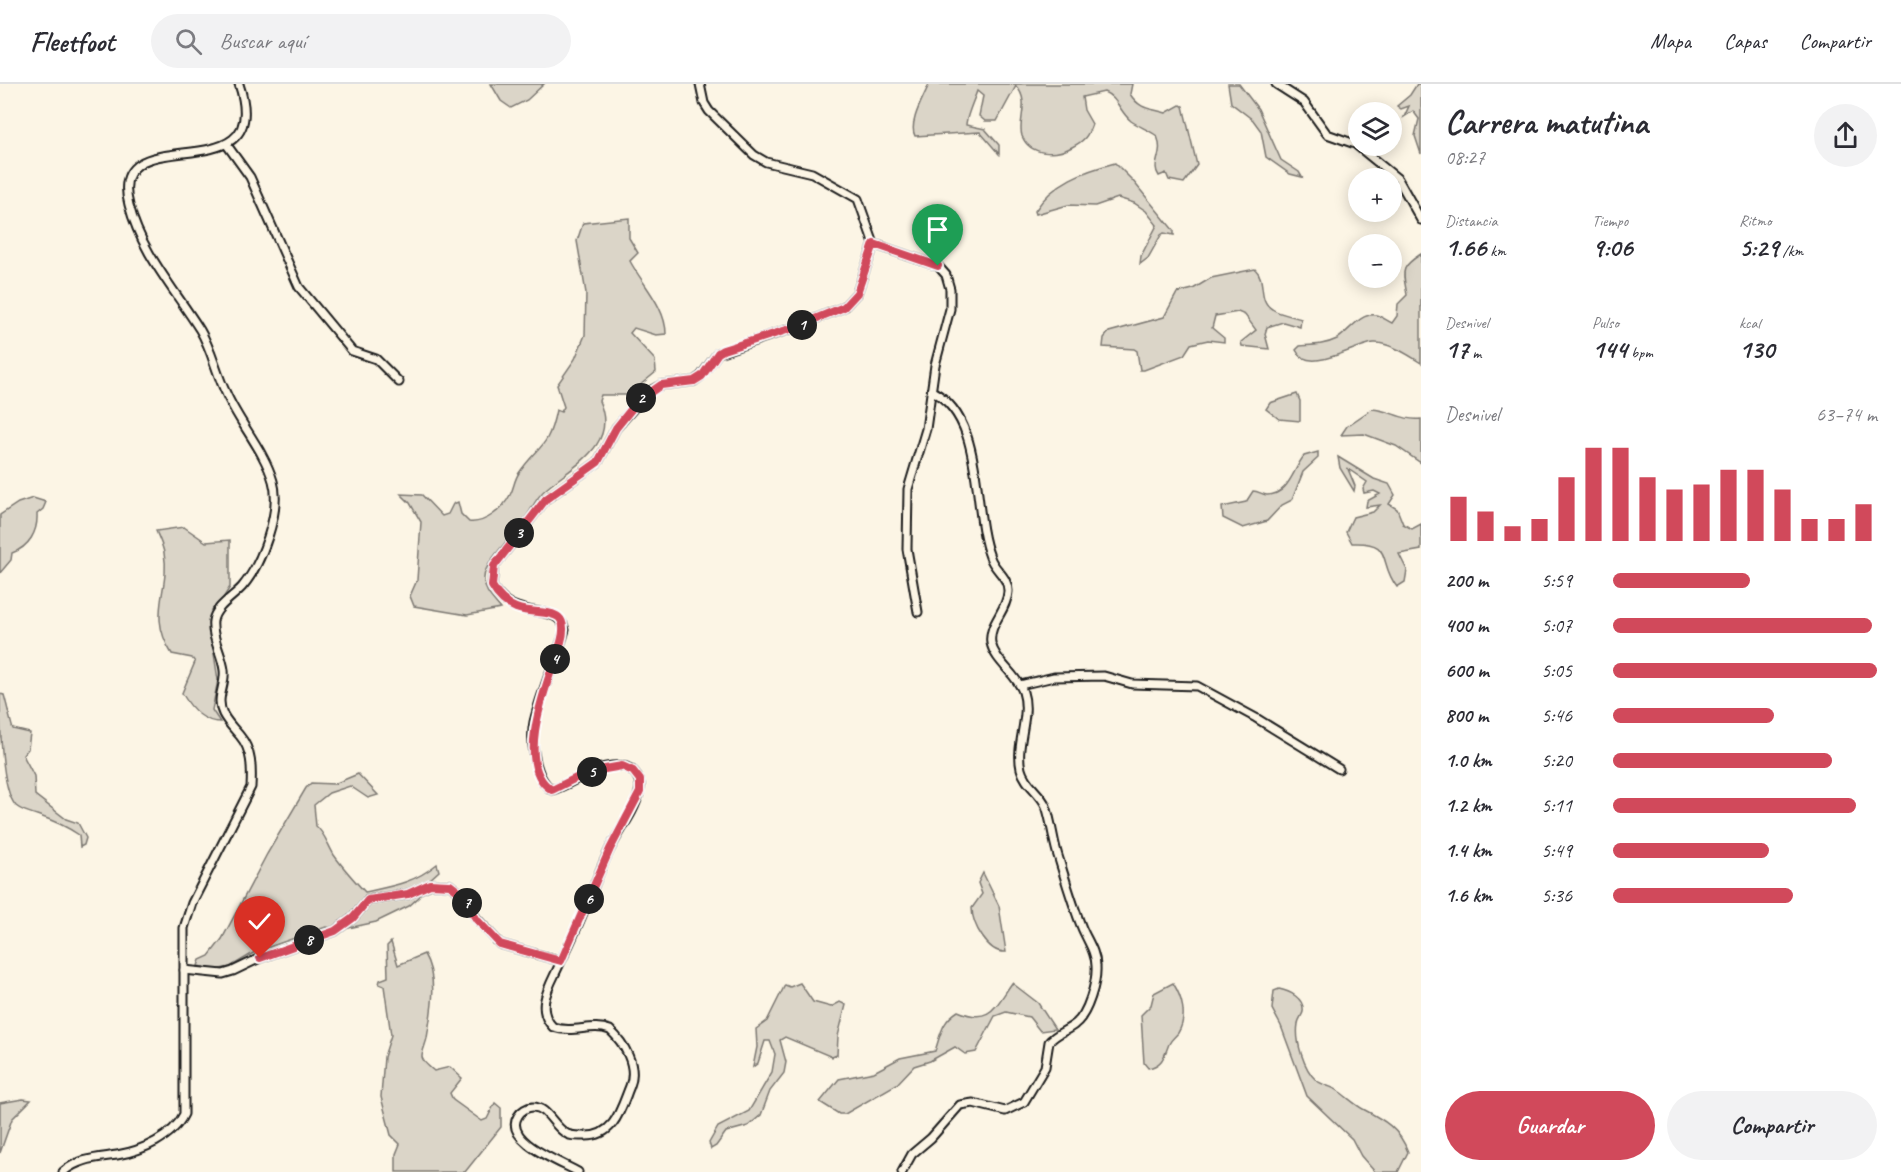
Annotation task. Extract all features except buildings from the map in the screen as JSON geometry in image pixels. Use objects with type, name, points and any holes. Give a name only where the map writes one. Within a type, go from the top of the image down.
[{"type":"street","points":[[63,1172],[72,1165],[90,1158],[119,1155],[145,1147],[180,1123],[184,1114],[186,1097],[184,928],[187,914],[251,787],[252,770],[249,753],[220,706],[224,672],[213,622],[219,610],[242,587],[258,563],[272,519],[274,486],[267,467],[226,394],[207,342],[157,267],[129,206],[125,184],[133,169],[160,154],[220,149],[233,141],[241,127],[244,113],[239,84]]},
{"type":"street","points":[[578,1172],[524,1143],[516,1129],[515,1121],[519,1114],[529,1107],[535,1107],[542,1110],[564,1132],[573,1136],[604,1133],[615,1122],[634,1077],[631,1060],[610,1030],[596,1028],[571,1032],[553,1027],[547,1022],[543,1003],[610,849],[640,792],[640,780],[633,771],[622,766],[588,772],[552,790],[543,784],[537,766],[534,723],[561,642],[564,630],[563,621],[556,614],[511,606],[492,586],[494,566],[546,499],[598,462],[616,428],[648,392],[661,385],[694,381],[702,376],[718,353],[793,328],[844,307],[857,293],[874,244],[861,206],[853,194],[812,173],[766,162],[753,155],[709,111],[704,103],[700,84]]},
{"type":"street","points":[[1276,84],[1304,102],[1327,134],[1355,144],[1398,179],[1421,220]]},
{"type":"street","points":[[226,145],[250,177],[299,287],[352,351],[376,358],[399,382]]},
{"type":"street","points":[[874,244],[934,264],[948,278],[950,309],[935,365],[926,429],[910,474],[907,498],[908,549],[918,612]]},
{"type":"street","points":[[902,1172],[912,1154],[931,1138],[960,1105],[973,1103],[1005,1111],[1016,1108],[1027,1100],[1045,1067],[1049,1042],[1081,1018],[1096,976],[1095,958],[1083,931],[1060,862],[1046,806],[1027,782],[1022,771],[1020,747],[1025,699],[1020,685],[994,650],[991,641],[992,628],[1006,602],[1008,587],[990,558],[981,521],[973,456],[954,409],[945,398],[932,391]]},
{"type":"street","points":[[1020,685],[1054,677],[1108,676],[1132,684],[1197,686],[1256,718],[1339,770]]},
{"type":"street","points":[[184,970],[223,974],[233,971],[260,958],[335,931],[353,918],[368,900],[408,894],[430,884],[442,882],[459,892],[477,920],[500,944],[561,961]]},
{"type":"shaded area","points":[[491,84],[544,84],[527,100],[511,108],[501,101]]},
{"type":"shaded area","points":[[929,84],[1132,84],[1130,94],[1146,108],[1166,113],[1180,105],[1183,106],[1197,165],[1184,183],[1169,180],[1166,173],[1159,176],[1156,167],[1159,148],[1157,136],[1131,121],[1112,97],[1104,92],[1082,97],[1084,110],[1092,124],[1080,143],[1059,152],[1037,151],[1026,143],[1021,130],[1023,98],[1016,86],[997,121],[985,121],[979,116],[983,96],[977,91],[967,118],[966,125],[985,129],[999,145],[999,154],[980,132],[915,136],[913,131],[915,117]]},
{"type":"shaded area","points":[[1228,84],[1239,84],[1258,109],[1281,160],[1299,172],[1302,177],[1290,174],[1266,157],[1261,131],[1253,120],[1231,103]]},
{"type":"shaded area","points":[[1417,84],[1421,84],[1421,154],[1415,136],[1419,119],[1413,111],[1404,117],[1409,106],[1402,109],[1402,102]]},
{"type":"shaded area","points":[[1115,163],[1174,231],[1174,235],[1164,233],[1161,235],[1148,258],[1140,264],[1141,256],[1157,225],[1146,211],[1134,203],[1118,198],[1095,206],[1068,205],[1036,214],[1035,211],[1051,192],[1070,179]]},
{"type":"shaded area","points":[[629,218],[629,238],[638,253],[630,261],[658,305],[666,334],[656,335],[634,328],[630,333],[655,360],[656,372],[628,395],[601,395],[599,401],[604,416],[603,430],[598,442],[580,462],[542,493],[523,522],[489,564],[485,572],[485,587],[501,609],[467,615],[414,606],[410,596],[417,580],[421,522],[410,503],[401,494],[422,495],[442,516],[448,514],[453,504],[458,502],[461,514],[469,522],[487,518],[503,505],[519,473],[550,433],[556,410],[561,412],[564,407],[557,385],[575,359],[585,335],[586,293],[577,241],[583,223]]},
{"type":"shaded area","points":[[1421,254],[1421,363],[1399,350],[1380,343],[1366,345],[1333,357],[1311,360],[1302,357],[1296,350],[1300,346],[1323,344],[1337,339],[1360,320],[1370,315],[1392,323],[1397,316],[1398,304],[1407,295],[1404,271],[1409,263]]},
{"type":"shaded area","points":[[1255,269],[1261,279],[1267,305],[1278,312],[1301,319],[1300,327],[1283,322],[1267,327],[1265,334],[1269,349],[1242,346],[1241,342],[1256,330],[1245,315],[1238,312],[1215,316],[1212,328],[1224,338],[1224,342],[1208,340],[1191,344],[1184,355],[1144,370],[1140,370],[1137,351],[1134,349],[1103,347],[1104,338],[1109,332],[1164,317],[1177,293],[1193,289],[1211,278]]},
{"type":"shaded area","points":[[1297,394],[1300,401],[1300,421],[1279,419],[1266,409],[1270,403]]},
{"type":"shaded area","points":[[1372,409],[1421,419],[1421,463],[1396,446],[1364,434],[1341,435],[1347,426]]},
{"type":"shaded area","points":[[1318,452],[1318,458],[1303,472],[1292,500],[1282,505],[1267,521],[1243,528],[1223,518],[1222,507],[1246,502],[1253,491],[1267,495],[1281,491],[1304,456]]},
{"type":"shaded area","points":[[1338,457],[1374,479],[1389,484],[1395,495],[1389,504],[1397,509],[1403,524],[1412,529],[1421,524],[1421,550],[1399,554],[1407,570],[1405,582],[1397,587],[1391,578],[1380,549],[1365,543],[1352,543],[1346,532],[1353,517],[1373,512],[1380,505],[1366,507],[1367,501],[1380,494],[1374,491],[1364,493],[1363,489],[1367,482],[1348,469],[1355,486],[1354,491],[1340,468]]},
{"type":"shaded area","points":[[33,498],[46,502],[37,514],[34,533],[28,543],[12,553],[11,560],[0,573],[0,515],[18,503]]},
{"type":"shaded area","points":[[184,527],[206,542],[230,540],[230,587],[209,621],[218,680],[212,710],[220,722],[203,717],[185,698],[182,693],[195,662],[192,658],[172,654],[164,639],[161,626],[165,566],[161,542],[156,531]]},
{"type":"shaded area","points":[[0,694],[4,695],[13,729],[30,733],[28,749],[23,755],[34,776],[35,795],[66,819],[78,823],[86,838],[84,845],[80,847],[79,835],[64,826],[16,806],[7,785],[4,770]]},
{"type":"shaded area","points":[[358,774],[378,795],[368,798],[350,786],[329,793],[314,805],[316,826],[324,835],[337,860],[365,892],[411,880],[437,864],[439,871],[427,882],[419,897],[409,906],[376,922],[344,929],[326,927],[255,952],[230,967],[215,970],[198,966],[200,960],[209,956],[222,939],[267,854],[306,788],[311,783],[334,784]]},
{"type":"shaded area","points":[[983,873],[999,906],[1006,952],[999,951],[987,943],[975,922],[972,908],[982,894],[978,883]]},
{"type":"shaded area","points":[[391,942],[398,965],[424,954],[429,964],[433,996],[422,1055],[424,1061],[434,1071],[450,1067],[462,1078],[450,1093],[453,1100],[482,1121],[487,1119],[495,1103],[501,1108],[501,1127],[465,1172],[396,1172],[396,1154],[400,1144],[391,1135],[381,1097],[384,1057],[391,1035],[384,986],[379,984],[380,980],[388,977],[387,946]]},
{"type":"shaded area","points":[[800,983],[813,1002],[831,1007],[840,1002],[846,1005],[838,1036],[837,1055],[832,1057],[785,1037],[780,1040],[786,1062],[784,1073],[770,1091],[761,1115],[748,1126],[726,1132],[711,1149],[709,1143],[718,1127],[749,1111],[772,1072],[775,1054],[770,1041],[765,1041],[758,1063],[753,1067],[757,1047],[756,1029],[767,1021],[785,985],[790,987]]},
{"type":"shaded area","points":[[1012,983],[1038,1003],[1055,1029],[1040,1031],[1029,1017],[1006,1012],[995,1016],[976,1052],[965,1054],[955,1047],[930,1061],[914,1066],[897,1084],[845,1114],[839,1114],[820,1102],[839,1079],[874,1072],[900,1058],[935,1051],[942,1029],[952,1015],[958,1011],[969,1015],[985,1015],[996,1006]]},
{"type":"shaded area","points":[[1173,983],[1183,1007],[1181,1027],[1170,1042],[1162,1059],[1157,1065],[1148,1068],[1144,1063],[1141,1015],[1151,1005],[1154,993]]},
{"type":"shaded area","points":[[1279,989],[1292,993],[1302,1003],[1303,1012],[1297,1031],[1299,1046],[1304,1062],[1312,1075],[1318,1082],[1337,1090],[1384,1121],[1400,1137],[1408,1152],[1398,1172],[1375,1172],[1361,1156],[1352,1139],[1307,1096],[1281,1026],[1272,1009],[1274,991]]},
{"type":"shaded area","points":[[31,1100],[12,1119],[0,1153],[0,1103]]},
{"type":"route","points":[[260,958],[335,931],[353,918],[368,900],[408,894],[430,884],[442,882],[459,892],[477,920],[500,944],[561,961],[610,849],[634,806],[640,792],[640,780],[633,771],[622,766],[588,772],[563,787],[552,790],[543,784],[537,766],[534,723],[561,642],[564,630],[563,621],[556,614],[511,606],[496,594],[492,586],[491,577],[494,566],[546,499],[598,462],[616,428],[648,392],[661,385],[694,381],[702,376],[712,359],[723,350],[793,328],[844,307],[857,293],[874,244],[938,266]]}]
